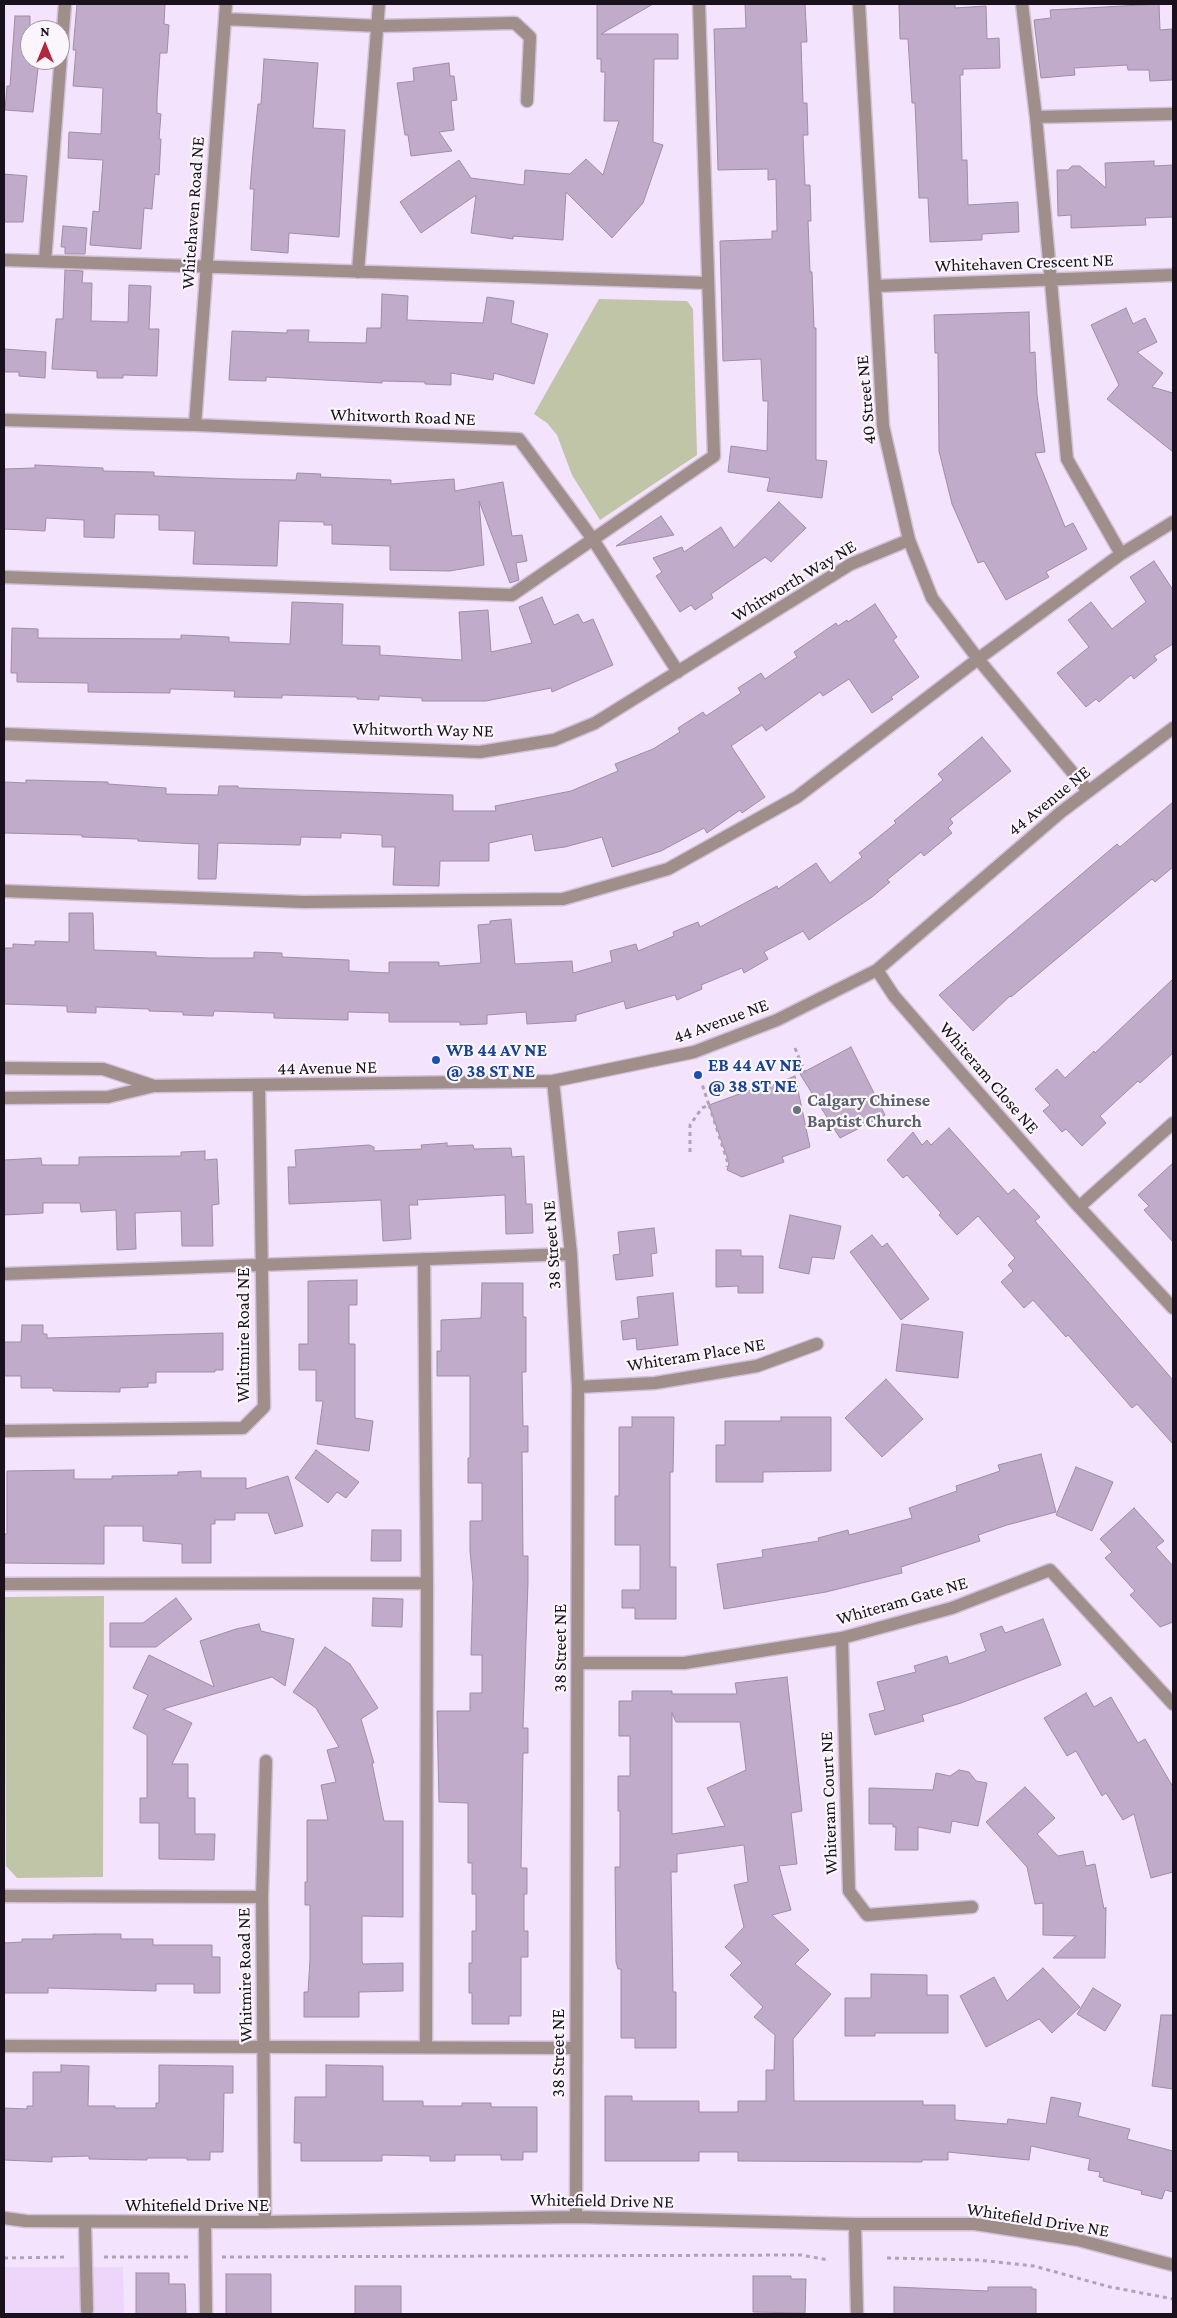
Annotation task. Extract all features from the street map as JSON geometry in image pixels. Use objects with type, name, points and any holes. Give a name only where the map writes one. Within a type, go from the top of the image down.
[{"type":"street","points":[[45,261],[65,4]]},
{"type":"street","name":"Whitehaven Road NE","points":[[195,425],[226,4]]},
{"type":"street","points":[[358,272],[379,4]]},
{"type":"street","points":[[4,577],[512,595],[592,538],[714,456],[699,4]]},
{"type":"street","name":"40 Street NE","points":[[859,4],[883,426],[909,540],[932,598],[978,659],[1088,791]]},
{"type":"street","points":[[1022,4],[1036,117],[1067,459],[1121,554]]},
{"type":"street","points":[[225,18],[378,26],[515,22],[530,37],[527,101]]},
{"type":"street","points":[[1036,117],[1173,114]]},
{"type":"street","points":[[4,260],[708,283]]},
{"type":"street","name":"Whitehaven Crescent NE","points":[[876,286],[1173,275]]},
{"type":"street","name":"Whitworth Road NE","points":[[4,420],[195,425],[519,439],[592,538],[678,672]]},
{"type":"street","points":[[4,891],[304,902],[563,900],[668,869],[797,797],[978,659],[1121,554],[1173,522]]},
{"type":"street","name":"Whitworth Way NE","points":[[4,734],[480,752],[554,740],[595,723],[851,564],[909,540]]},
{"type":"street","name":"44 Avenue NE","points":[[4,1098],[108,1097],[154,1086],[553,1081],[694,1052],[777,1020],[877,970],[1062,812],[1173,728]]},
{"type":"street","name":"Whiteram Close NE","points":[[877,970],[894,996],[1079,1207],[1173,1308]]},
{"type":"street","name":"44 Avenue NE","points":[[4,1068],[103,1069],[154,1086]]},
{"type":"street","name":"38 Street NE","points":[[553,1081],[571,1254],[578,1387],[576,2217]]},
{"type":"street","name":"Whitmire Road NE","points":[[4,1431],[243,1428],[264,1407],[259,1086]]},
{"type":"street","points":[[1079,1207],[1173,1123]]},
{"type":"street","points":[[4,1274],[571,1254]]},
{"type":"street","points":[[424,1259],[427,1583],[426,2047]]},
{"type":"street","name":"Whiteram Place NE","points":[[578,1387],[655,1383],[757,1366],[818,1344]]},
{"type":"street","name":"Whiteram Gate NE","points":[[578,1662],[684,1663],[842,1638],[952,1608],[1050,1570],[1173,1704]]},
{"type":"street","points":[[4,1584],[427,1583]]},
{"type":"street","name":"Whiteram Court NE","points":[[842,1638],[849,1891],[867,1915],[972,1906]]},
{"type":"street","points":[[262,1897],[266,1761]]},
{"type":"street","name":"Whitmire Road NE","points":[[4,1896],[262,1897],[266,2222]]},
{"type":"street","points":[[4,2046],[576,2048]]},
{"type":"street","name":"Whitefield Drive NE","points":[[4,2218],[26,2221],[85,2222],[266,2222],[576,2217],[855,2224],[975,2224],[1078,2240],[1173,2265]]},
{"type":"street","name":"Whitefield Drive NE","points":[[4,2226],[26,2221]]},
{"type":"street","points":[[85,2222],[87,2310]]},
{"type":"street","points":[[205,2222],[206,2314]]},
{"type":"street","points":[[855,2224],[857,2314]]},
{"type":"path","points":[[795,1048],[805,1073]]},
{"type":"path","points":[[702,1084],[728,1163],[727,1167]]},
{"type":"path","points":[[690,1152],[690,1125],[702,1108],[709,1105]]},
{"type":"path","points":[[4,2258],[801,2255],[828,2260]]},
{"type":"path","points":[[887,2258],[978,2260],[1034,2266],[1110,2287],[1173,2299]]},
{"type":"shaded area","points":[[4,2267],[123,2267],[124,2314],[4,2314]]},
{"type":"green space","points":[[599,299],[687,301],[693,309],[697,455],[600,520],[572,475],[557,435],[547,423],[534,414]]},
{"type":"green space","points":[[104,1596],[103,1877],[17,1878],[6,1866],[5,1597]]},
{"type":"building","points":[[77,4],[165,4],[164,24],[169,25],[167,53],[160,53],[157,100],[157,113],[161,114],[159,175],[155,174],[152,209],[144,208],[141,249],[90,245],[93,211],[99,212],[103,160],[68,158],[69,132],[101,134],[103,88],[73,86],[76,50],[73,50]]},
{"type":"building","points":[[597,4],[653,4],[601,34],[678,34],[678,59],[654,59],[653,142],[663,145],[643,203],[612,238],[566,192],[563,240],[513,236],[513,239],[471,233],[476,195],[421,233],[400,202],[459,160],[471,178],[524,185],[525,170],[570,174],[586,159],[603,175],[619,121],[604,121],[605,72],[601,72],[601,59],[597,59]]},
{"type":"building","points":[[745,4],[805,4],[807,42],[801,42],[803,103],[807,103],[808,135],[803,135],[805,185],[810,185],[811,221],[808,221],[810,272],[812,272],[814,328],[816,328],[816,460],[827,461],[822,498],[767,491],[770,478],[728,472],[731,446],[767,451],[768,401],[763,401],[761,359],[723,361],[720,241],[772,239],[772,231],[777,231],[776,179],[768,180],[768,169],[718,170],[714,29],[746,28]]},
{"type":"building","points":[[899,4],[955,4],[955,8],[986,6],[987,39],[999,38],[1000,68],[963,69],[963,75],[960,75],[962,160],[967,160],[968,205],[1018,202],[1019,232],[982,234],[982,240],[930,242],[928,198],[919,198],[915,103],[912,103],[908,39],[900,39]]},
{"type":"building","points":[[1159,4],[1160,30],[1172,29],[1172,80],[1150,81],[1149,70],[1128,70],[1127,65],[1074,68],[1075,75],[1041,78],[1034,20],[1051,18],[1050,10]]},
{"type":"building","points":[[15,16],[30,16],[30,20],[20,20],[20,70],[38,70],[33,112],[5,110],[7,86],[10,86]]},
{"type":"building","points":[[264,59],[318,63],[313,128],[345,130],[339,237],[289,233],[288,253],[251,250],[254,189],[250,189],[258,104],[261,104]]},
{"type":"building","points":[[449,63],[450,76],[454,76],[457,100],[451,101],[454,130],[439,132],[452,151],[411,156],[408,135],[405,135],[397,83],[414,81],[413,68]]},
{"type":"building","points":[[1154,161],[1154,166],[1173,165],[1173,217],[1145,218],[1146,225],[1071,228],[1071,215],[1058,216],[1057,170],[1068,170],[1072,166],[1080,166],[1106,188],[1105,163]]},
{"type":"building","points":[[4,174],[27,176],[23,222],[4,222]]},
{"type":"building","points":[[63,226],[87,228],[85,254],[65,254],[65,247],[61,247]]},
{"type":"building","points":[[65,270],[83,271],[82,283],[92,283],[91,321],[128,322],[129,285],[151,286],[149,329],[159,329],[157,376],[123,375],[123,378],[97,378],[97,371],[52,369],[56,319],[63,319]]},
{"type":"building","points":[[382,294],[408,296],[407,320],[483,323],[487,297],[514,301],[511,323],[548,334],[534,384],[494,373],[493,380],[451,373],[451,385],[425,384],[425,382],[382,381],[382,383],[266,377],[266,381],[229,380],[232,331],[287,333],[287,330],[309,330],[308,342],[366,343],[367,328],[381,328]]},
{"type":"building","points":[[1126,308],[1133,324],[1145,318],[1157,342],[1137,352],[1163,373],[1152,387],[1173,393],[1173,452],[1107,399],[1119,385],[1091,325]]},
{"type":"building","points":[[1029,312],[1030,353],[1035,352],[1037,395],[1045,452],[1035,453],[1065,527],[1073,523],[1087,549],[1046,572],[1049,577],[1006,600],[984,561],[978,563],[952,504],[939,451],[938,353],[935,353],[934,315]]},
{"type":"building","points":[[4,349],[46,352],[45,378],[19,376],[19,372],[4,372]]},
{"type":"building","points":[[35,465],[103,468],[103,471],[154,472],[154,476],[236,479],[296,480],[297,473],[321,474],[320,477],[391,480],[391,484],[454,479],[455,491],[503,482],[512,536],[522,535],[527,561],[516,563],[519,580],[510,583],[479,501],[484,565],[450,571],[390,570],[390,546],[332,544],[332,525],[324,525],[324,522],[279,521],[277,566],[193,564],[195,531],[159,530],[159,515],[115,514],[114,538],[84,537],[84,520],[46,518],[45,531],[4,529],[4,469],[35,468]]},
{"type":"building","points":[[779,502],[806,528],[771,562],[765,557],[711,594],[713,598],[695,610],[691,605],[680,612],[656,576],[662,572],[653,558],[682,547],[684,552],[721,527],[734,548]]},
{"type":"building","points":[[661,516],[674,535],[616,546]]},
{"type":"building","points":[[1154,561],[1173,590],[1173,644],[1154,656],[1157,660],[1134,679],[1131,675],[1099,702],[1096,699],[1086,707],[1057,673],[1089,647],[1068,620],[1091,602],[1112,629],[1146,602],[1130,577]]},
{"type":"building","points":[[542,597],[554,625],[578,614],[583,623],[593,619],[613,665],[552,692],[551,688],[486,701],[422,701],[422,698],[379,696],[379,700],[357,699],[357,697],[282,695],[282,698],[234,697],[235,691],[170,689],[170,693],[88,692],[88,683],[17,682],[17,673],[11,673],[12,628],[38,629],[38,638],[181,639],[181,635],[229,637],[229,642],[290,644],[292,602],[343,604],[342,645],[380,646],[380,655],[462,660],[459,612],[488,610],[491,652],[532,643],[519,607]]},
{"type":"building","points":[[875,604],[897,637],[893,640],[919,677],[891,697],[893,699],[872,713],[849,679],[823,696],[820,692],[766,731],[762,725],[731,746],[765,797],[742,813],[740,810],[707,833],[704,828],[661,851],[612,867],[602,837],[565,847],[535,851],[532,834],[489,843],[489,861],[440,861],[439,886],[393,885],[395,847],[382,847],[382,835],[341,833],[341,838],[301,837],[300,845],[218,843],[216,879],[198,879],[199,844],[82,837],[82,835],[4,833],[4,782],[26,783],[26,780],[108,782],[108,784],[166,788],[166,794],[218,795],[219,786],[238,786],[238,788],[453,795],[453,811],[496,811],[495,806],[571,791],[618,771],[615,764],[653,749],[680,732],[678,728],[703,712],[706,716],[741,693],[738,688],[761,673],[765,679],[797,657],[794,652],[836,623],[838,626],[847,620],[848,622]]},
{"type":"building","points":[[982,737],[1011,771],[950,819],[953,823],[948,828],[952,833],[924,856],[921,852],[887,880],[890,882],[872,897],[809,940],[803,931],[764,952],[768,959],[744,973],[742,968],[701,985],[702,989],[677,1000],[675,995],[626,1009],[624,1001],[576,1015],[576,1021],[527,1024],[526,1012],[487,1015],[487,1024],[460,1025],[460,1022],[389,1022],[389,1013],[348,1012],[348,1020],[274,1018],[274,1013],[214,1011],[213,1016],[183,1015],[183,1012],[96,1007],[96,1013],[67,1012],[67,1006],[4,1004],[4,948],[13,948],[13,944],[35,945],[35,941],[69,942],[69,913],[93,913],[94,950],[156,952],[156,956],[210,958],[254,958],[254,952],[282,953],[282,957],[349,960],[349,971],[389,973],[389,962],[439,962],[439,966],[481,963],[478,925],[490,924],[490,921],[511,919],[515,964],[572,961],[573,973],[612,962],[610,951],[636,944],[638,951],[674,936],[673,932],[698,922],[700,927],[777,886],[778,889],[816,863],[830,883],[862,857],[859,853],[896,823],[894,821],[943,780],[938,774]]},
{"type":"building","points":[[1173,802],[1173,867],[1155,882],[1152,879],[1010,996],[973,1031],[939,995],[1117,844],[1120,847]]},
{"type":"building","points":[[1173,979],[1173,1053],[1140,1083],[1138,1081],[1100,1116],[1106,1123],[1082,1146],[1066,1129],[1062,1132],[1043,1111],[1050,1105],[1035,1089],[1057,1069],[1065,1078],[1094,1051],[1095,1053]]},
{"type":"building","points":[[851,1047],[885,1115],[840,1138],[800,1074]]},
{"type":"building","points":[[795,1076],[810,1147],[782,1157],[784,1162],[742,1177],[727,1170],[729,1163],[709,1105],[756,1088],[758,1091]]},
{"type":"building","points":[[949,1128],[1008,1194],[1014,1189],[1040,1217],[1035,1221],[1173,1380],[1173,1444],[1137,1404],[1132,1408],[1068,1335],[1066,1337],[1033,1300],[1024,1308],[1001,1282],[1013,1271],[1008,1265],[1015,1258],[978,1216],[957,1235],[939,1215],[941,1213],[907,1175],[903,1178],[887,1160],[913,1132],[922,1145],[927,1140],[931,1145]]},
{"type":"building","points":[[447,1143],[447,1146],[473,1145],[474,1149],[511,1148],[512,1157],[524,1156],[526,1204],[532,1204],[533,1233],[506,1234],[505,1195],[417,1200],[418,1205],[409,1205],[411,1239],[383,1241],[381,1200],[289,1204],[288,1167],[296,1167],[295,1150],[369,1145],[374,1147],[374,1151],[422,1149],[421,1145]]},
{"type":"building","points":[[205,1151],[205,1160],[217,1159],[219,1204],[212,1205],[213,1246],[182,1246],[181,1211],[135,1213],[136,1249],[117,1250],[116,1210],[81,1212],[80,1203],[43,1203],[43,1213],[4,1215],[4,1160],[41,1158],[42,1165],[79,1165],[79,1157],[181,1156],[181,1152]]},
{"type":"building","points":[[1173,1163],[1173,1242],[1144,1210],[1149,1206],[1138,1195]]},
{"type":"building","points":[[790,1215],[841,1226],[834,1259],[812,1257],[809,1274],[779,1268]]},
{"type":"building","points":[[654,1228],[657,1253],[651,1254],[653,1276],[616,1280],[613,1255],[620,1254],[618,1232]]},
{"type":"building","points":[[872,1235],[882,1247],[887,1243],[929,1299],[901,1320],[850,1252]]},
{"type":"building","points":[[716,1250],[741,1250],[741,1256],[763,1256],[763,1293],[738,1293],[738,1286],[716,1287]]},
{"type":"building","points":[[357,1280],[357,1305],[349,1305],[349,1344],[355,1344],[355,1418],[373,1421],[369,1451],[317,1444],[323,1401],[316,1401],[316,1370],[299,1370],[299,1344],[308,1344],[308,1281]]},
{"type":"building","points":[[482,1283],[523,1283],[523,1317],[526,1317],[526,1372],[522,1372],[523,1426],[528,1426],[528,1452],[522,1452],[523,1556],[528,1556],[528,1582],[523,1728],[528,1728],[528,1753],[523,1753],[521,1868],[527,1868],[527,1894],[524,1894],[524,1931],[528,1931],[528,1957],[521,1957],[521,2016],[509,2016],[509,2024],[472,2024],[472,1993],[469,1993],[469,1963],[472,1963],[472,1931],[476,1931],[476,1894],[472,1894],[472,1863],[468,1863],[468,1803],[439,1802],[437,1711],[470,1711],[470,1693],[482,1693],[482,1655],[471,1655],[473,1582],[470,1521],[482,1521],[482,1483],[468,1483],[468,1458],[470,1458],[470,1376],[437,1376],[437,1351],[441,1351],[441,1320],[481,1318]]},
{"type":"building","points":[[673,1293],[678,1345],[637,1350],[636,1338],[623,1340],[621,1321],[639,1318],[637,1297]]},
{"type":"building","points":[[902,1324],[963,1332],[958,1378],[896,1371]]},
{"type":"building","points":[[22,1325],[43,1325],[43,1334],[47,1334],[47,1338],[223,1333],[223,1370],[215,1370],[215,1372],[156,1372],[156,1383],[148,1383],[148,1387],[120,1388],[120,1392],[53,1391],[53,1388],[21,1388],[21,1376],[4,1376],[4,1342],[21,1342]]},
{"type":"building","points":[[886,1379],[923,1419],[882,1457],[845,1418]]},
{"type":"building","points":[[632,1417],[674,1417],[673,1472],[670,1472],[670,1567],[676,1567],[676,1619],[635,1619],[635,1608],[622,1608],[622,1590],[640,1590],[640,1545],[615,1545],[615,1496],[619,1496],[619,1427],[632,1427]]},
{"type":"building","points":[[781,1417],[831,1417],[831,1471],[763,1472],[763,1482],[716,1482],[716,1445],[725,1445],[725,1421],[781,1421]]},
{"type":"building","points":[[316,1450],[359,1482],[346,1498],[337,1492],[328,1503],[295,1478]]},
{"type":"building","points":[[1041,1454],[1056,1512],[978,1535],[980,1541],[901,1567],[902,1573],[826,1592],[724,1609],[717,1564],[763,1557],[762,1550],[819,1541],[818,1538],[848,1530],[849,1535],[912,1518],[909,1508],[957,1491],[956,1486],[1000,1471],[998,1465]]},
{"type":"building","points":[[1076,1467],[1113,1482],[1092,1531],[1056,1515]]},
{"type":"building","points":[[74,1470],[74,1479],[112,1479],[112,1476],[178,1475],[178,1472],[201,1471],[201,1478],[246,1478],[246,1489],[288,1476],[303,1526],[275,1534],[268,1513],[235,1513],[235,1520],[215,1520],[215,1524],[211,1524],[211,1563],[182,1563],[182,1544],[143,1541],[143,1526],[104,1526],[104,1564],[4,1563],[4,1534],[7,1534],[7,1471]]},
{"type":"building","points":[[1134,1508],[1164,1541],[1156,1547],[1173,1566],[1173,1622],[1160,1627],[1130,1595],[1135,1591],[1105,1558],[1112,1552],[1100,1539]]},
{"type":"building","points":[[372,1530],[401,1530],[401,1561],[371,1561]]},
{"type":"building","points":[[176,1598],[192,1619],[156,1647],[110,1647],[110,1623],[143,1623]]},
{"type":"building","points":[[373,1598],[403,1599],[402,1627],[372,1626]]},
{"type":"building","points":[[1043,1619],[1061,1665],[961,1703],[922,1715],[924,1721],[875,1735],[869,1714],[885,1710],[877,1682],[916,1672],[914,1666],[947,1656],[949,1664],[986,1651],[980,1634],[1002,1626],[1005,1633]]},
{"type":"building","points":[[259,1624],[261,1631],[294,1639],[285,1686],[272,1677],[163,1709],[192,1723],[172,1764],[188,1764],[188,1798],[195,1798],[195,1834],[215,1834],[214,1860],[159,1859],[159,1823],[140,1823],[140,1798],[147,1798],[147,1735],[133,1728],[148,1695],[133,1688],[149,1655],[214,1687],[200,1641],[236,1629]]},
{"type":"building","points":[[325,1647],[350,1664],[378,1708],[361,1719],[374,1763],[372,1763],[384,1821],[403,1821],[403,1917],[362,1916],[362,1961],[363,1964],[403,1963],[403,1991],[359,1992],[359,2017],[304,2017],[304,1992],[308,1992],[310,1960],[310,1905],[305,1905],[307,1820],[328,1820],[321,1785],[336,1782],[327,1750],[339,1747],[316,1708],[293,1692]]},
{"type":"building","points":[[787,1677],[802,1811],[791,1813],[797,1864],[779,1866],[791,1910],[772,1915],[809,1950],[795,1964],[831,1994],[793,2039],[794,2101],[923,2101],[923,2105],[955,2105],[955,2120],[1007,2124],[1008,2119],[1046,2124],[1051,2097],[1081,2103],[1078,2116],[1130,2129],[1127,2139],[1173,2151],[1173,2192],[1165,2190],[1162,2199],[1141,2194],[1142,2191],[1103,2181],[1104,2178],[1099,2177],[1100,2172],[1088,2170],[1090,2159],[1031,2146],[1029,2160],[948,2152],[948,2160],[922,2160],[922,2162],[738,2161],[738,2152],[699,2152],[699,2161],[605,2161],[605,2096],[632,2096],[632,2101],[699,2101],[699,2112],[738,2112],[738,2101],[766,2101],[766,2070],[774,2070],[775,2035],[754,2017],[763,2007],[730,1975],[742,1963],[725,1947],[744,1927],[734,1885],[748,1882],[744,1845],[677,1854],[677,1872],[671,1872],[673,1992],[676,1992],[676,2048],[635,2048],[635,2038],[621,2038],[621,1969],[618,1969],[616,1962],[615,1867],[620,1867],[618,1776],[630,1776],[630,1736],[619,1736],[619,1701],[632,1701],[632,1691],[672,1691],[672,1694],[737,1694],[735,1683]],"holes":[[[672,1713],[676,1722],[740,1722],[746,1770],[707,1788],[725,1826],[672,1834]]]},
{"type":"building","points":[[1086,1693],[1094,1707],[1111,1697],[1138,1743],[1145,1739],[1173,1787],[1173,1872],[1151,1878],[1134,1814],[1123,1820],[1106,1793],[1102,1796],[1076,1751],[1067,1756],[1044,1718]]},
{"type":"building","points":[[959,1770],[969,1772],[976,1781],[987,1783],[978,1826],[952,1821],[950,1833],[918,1827],[918,1850],[895,1850],[896,1827],[893,1827],[893,1824],[869,1824],[869,1788],[933,1790],[936,1773],[950,1776]]},
{"type":"building","points":[[1025,1787],[1055,1818],[1037,1834],[1058,1856],[1083,1851],[1086,1866],[1095,1864],[1104,1909],[1106,1907],[1105,1958],[1053,1958],[1076,1936],[1043,1935],[1043,1903],[1035,1904],[1027,1867],[986,1822]]},
{"type":"building","points":[[121,1934],[121,1939],[153,1939],[153,1945],[212,1945],[212,1957],[220,1957],[220,1993],[194,1993],[194,1984],[156,1984],[156,1991],[48,1988],[48,1993],[4,1993],[4,1943],[22,1942],[22,1939],[53,1939],[53,1935]]},
{"type":"building","points":[[1043,1968],[1080,2007],[1052,2033],[1039,2019],[986,2047],[960,1996],[994,1977],[1007,2001]]},
{"type":"building","points":[[871,1974],[927,1975],[927,1995],[948,1995],[948,2033],[875,2033],[875,2036],[845,2036],[845,1998],[871,1998]]},
{"type":"building","points":[[1093,1988],[1121,2005],[1105,2031],[1077,2014]]},
{"type":"building","points":[[1161,2015],[1173,2015],[1173,2089],[1152,2086]]},
{"type":"building","points":[[61,2065],[89,2066],[88,2106],[115,2106],[115,2108],[156,2108],[156,2103],[159,2103],[159,2065],[233,2066],[233,2093],[224,2093],[223,2152],[210,2152],[210,2160],[187,2160],[187,2158],[147,2158],[147,2160],[89,2159],[89,2156],[52,2157],[52,2162],[4,2160],[4,2108],[27,2109],[27,2106],[33,2106],[33,2072],[61,2072]]},
{"type":"building","points":[[326,2065],[383,2066],[383,2101],[423,2101],[423,2106],[462,2106],[462,2103],[491,2103],[491,2107],[537,2107],[537,2152],[523,2152],[523,2160],[501,2160],[501,2155],[455,2155],[455,2161],[430,2161],[430,2156],[382,2155],[382,2161],[301,2161],[301,2143],[294,2143],[295,2097],[326,2097]]},
{"type":"building","points":[[136,2273],[169,2273],[169,2284],[185,2284],[186,2314],[136,2314]]},
{"type":"building","points":[[226,2274],[271,2274],[271,2314],[226,2314]]},
{"type":"building","points":[[753,2276],[791,2276],[791,2279],[806,2279],[805,2313],[753,2312]]},
{"type":"building","points":[[355,2286],[401,2286],[401,2314],[355,2314]]},
{"type":"building","points":[[894,2287],[988,2291],[988,2287],[1032,2287],[1032,2289],[1036,2289],[1036,2314],[894,2314]]},
{"type":"place","name":"WB 44 AV NE @ 38 ST NE","points":[[436,1060]]},
{"type":"place","name":"EB 44 AV NE @ 38 ST NE","points":[[698,1075]]},
{"type":"place","name":"Calgary Chinese Baptist Church","points":[[797,1110]]}]
